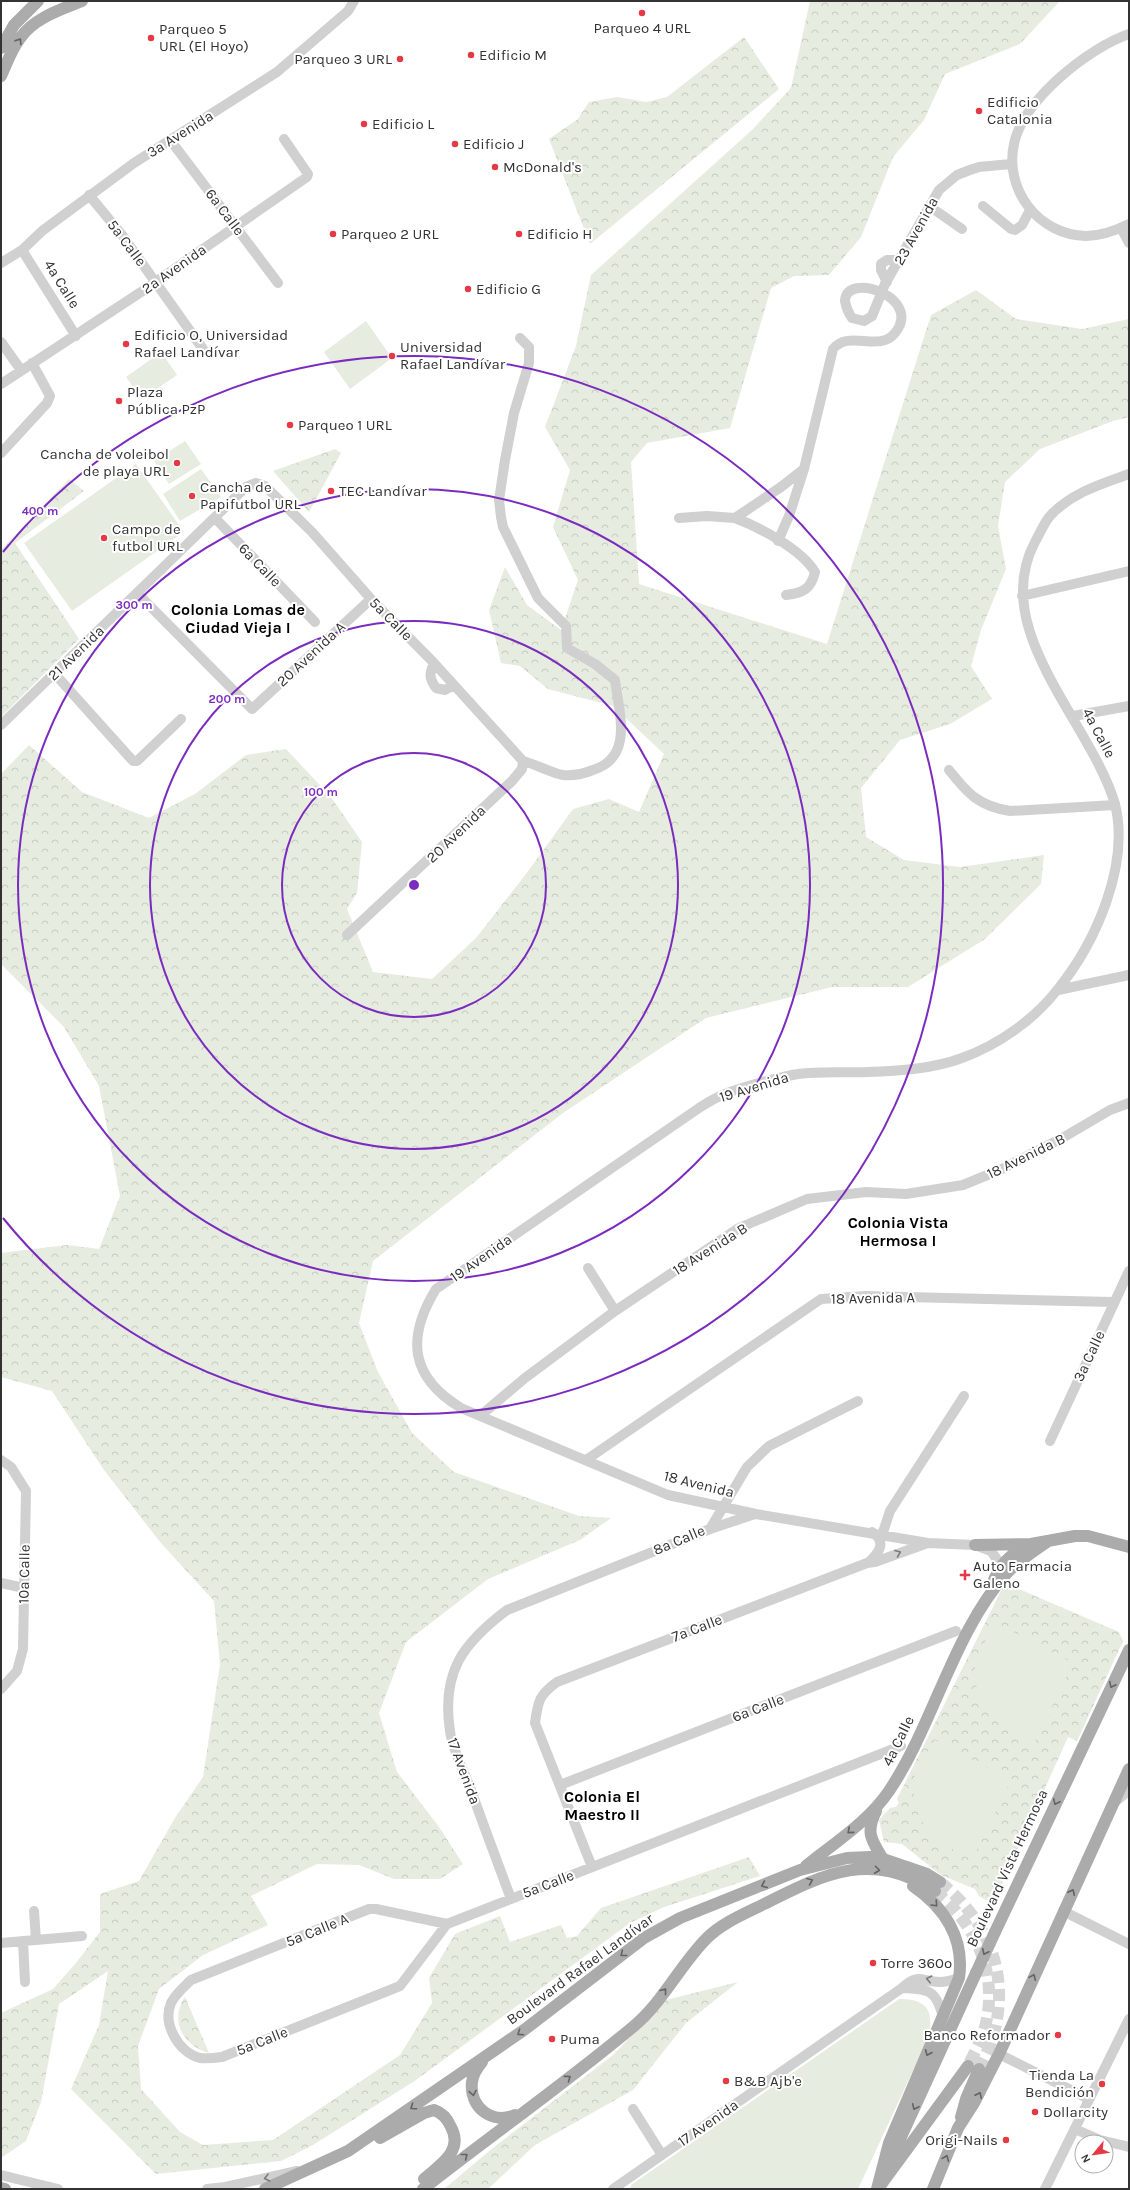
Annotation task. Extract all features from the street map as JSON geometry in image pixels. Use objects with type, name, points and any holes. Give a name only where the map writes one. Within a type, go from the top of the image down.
[{"type":"main road","points":[[1,48],[14,25],[38,1]]},
{"type":"main road","points":[[1,76],[14,49],[27,29],[60,10],[82,1]]},
{"type":"main road","points":[[975,1545],[1030,1544],[1075,1536],[1088,1536],[1129,1548]]},
{"type":"main road","name":"4a Calle","points":[[988,1597],[1017,1564],[1048,1541]]},
{"type":"main road","name":"4a Calle","points":[[800,1870],[844,1836],[879,1805],[898,1777],[967,1634],[988,1597],[1001,1565],[1011,1555],[1030,1544]]},
{"type":"main road","points":[[998,1585],[1001,1565]]},
{"type":"main road","name":"Boulevard Vista Hermosa","points":[[877,2189],[976,1972],[1129,1650]]},
{"type":"main road","points":[[958,2128],[974,2103],[999,2054],[1129,1769]]},
{"type":"main road","points":[[879,1805],[870,1824],[870,1832],[871,1840],[884,1859]]},
{"type":"main road","name":"Boulevard Rafael Landívar","points":[[265,2189],[318,2166],[348,2150],[524,2030],[644,1938],[680,1918],[800,1870],[847,1858],[870,1857],[884,1859],[927,1874],[938,1887],[906,1875],[893,1872],[865,1869],[833,1873],[809,1881],[722,1926],[702,1943],[638,2023],[597,2057],[521,2112],[423,2189]]},
{"type":"main road","points":[[877,2189],[889,2143],[959,1978],[961,1956],[949,1921],[929,1898],[893,1872]]},
{"type":"main road","points":[[484,2057],[475,2072],[472,2081],[472,2090],[477,2106],[485,2113],[499,2118],[521,2112]]},
{"type":"main road","points":[[877,2189],[974,2068],[958,2128],[933,2189]]},
{"type":"main road","points":[[348,2150],[372,2143],[424,2113],[434,2110],[439,2112],[445,2117],[454,2132],[455,2146],[451,2155],[421,2182],[416,2189]]},
{"type":"main road","points":[[1,2188],[5,2189]]},
{"type":"street","name":"3a Avenida","points":[[1,263],[22,250],[42,231],[134,162],[277,72],[334,23],[348,10],[354,1]]},
{"type":"street","points":[[1129,34],[1108,43],[1075,65],[1035,102],[1027,113],[1016,137],[1011,164],[1017,188],[1030,210],[1049,226],[1073,235],[1098,235],[1125,226],[1129,243]]},
{"type":"street","name":"2a Avenida","points":[[1,384],[156,282],[307,177],[308,174],[284,139]]},
{"type":"street","name":"6a Calle","points":[[171,140],[278,283]]},
{"type":"street","name":"23 Avenida","points":[[778,541],[789,516],[804,469],[833,349],[837,344],[848,340],[878,342],[886,340],[896,332],[900,323],[899,307],[890,297],[866,287],[856,288],[848,293],[846,297],[846,304],[852,318],[864,321],[872,316],[886,283],[939,190],[957,176],[979,167],[1011,164]]},
{"type":"street","name":"5a Calle","points":[[89,195],[122,235],[205,352]]},
{"type":"street","points":[[929,206],[962,229]]},
{"type":"street","points":[[983,206],[1011,229],[1015,230],[1022,225],[1030,210]]},
{"type":"street","name":"4a Calle","points":[[22,250],[76,336]]},
{"type":"street","points":[[886,283],[881,270],[881,264],[887,260],[900,260]]},
{"type":"street","points":[[520,338],[529,347],[529,363],[514,413],[500,493],[499,500],[503,527],[538,598],[566,626],[567,648],[595,664],[615,680],[622,731],[618,752],[615,757],[599,768],[578,775],[562,775],[523,761]]},
{"type":"street","points":[[1,342],[21,370]]},
{"type":"street","points":[[1,453],[47,403],[50,396],[32,363]]},
{"type":"street","points":[[735,518],[776,491],[804,469]]},
{"type":"street","name":"4a Calle","points":[[1058,990],[1085,948],[1106,906],[1124,843],[1115,805],[1097,760],[1045,668],[1030,634],[1022,596],[1029,554],[1049,517],[1068,499],[1129,474]]},
{"type":"street","name":"5a Calle","points":[[256,483],[264,486],[312,532],[371,599],[434,663],[523,761]]},
{"type":"street","name":"21 Avenida","points":[[1,725],[246,487],[256,483]]},
{"type":"street","points":[[679,518],[707,516],[735,518],[752,525],[809,562],[815,572],[809,588],[786,595]]},
{"type":"street","name":"6a Calle","points":[[215,518],[315,622]]},
{"type":"street","points":[[1022,596],[1129,571]]},
{"type":"street","name":"20 Avenida A","points":[[137,594],[252,709],[371,599]]},
{"type":"street","points":[[434,663],[429,673],[430,678],[436,688],[445,690],[454,685]]},
{"type":"street","points":[[54,673],[133,761],[137,761],[181,719]]},
{"type":"street","points":[[1072,716],[1129,706]]},
{"type":"street","name":"20 Avenida","points":[[347,935],[512,781],[522,769],[523,761]]},
{"type":"street","points":[[949,770],[965,791],[974,798],[997,809],[1010,811],[1115,805]]},
{"type":"street","points":[[1058,990],[1129,975]]},
{"type":"street","name":"19 Avenida","points":[[417,1334],[424,1309],[436,1289],[699,1108],[726,1093],[795,1075],[915,1068],[960,1059],[999,1041],[1030,1018],[1058,990]]},
{"type":"street","name":"18 Avenida B","points":[[480,1416],[525,1378],[615,1311],[740,1228],[807,1199],[866,1192],[906,1194],[963,1185],[1002,1169],[1064,1138],[1110,1110],[1129,1103]]},
{"type":"street","points":[[588,1268],[615,1311]]},
{"type":"street","name":"3a Calle","points":[[1050,1440],[1113,1302],[1129,1271]]},
{"type":"street","name":"18 Avenida A","points":[[586,1460],[821,1299],[866,1296],[1113,1302]]},
{"type":"street","name":"18 Avenida","points":[[417,1334],[418,1353],[423,1370],[433,1386],[445,1398],[480,1416],[668,1495],[723,1508],[872,1532],[928,1543],[975,1545],[991,1552],[1001,1565]]},
{"type":"street","points":[[882,1534],[890,1511],[964,1396]]},
{"type":"street","name":"8a Calle","points":[[470,1642],[507,1610],[710,1529],[747,1467],[769,1446],[858,1401]]},
{"type":"street","name":"10a Calle","points":[[2,1688],[17,1671],[21,1660],[26,1490],[11,1467],[4,1461]]},
{"type":"street","points":[[710,1529],[756,1514]]},
{"type":"street","name":"7a Calle","points":[[867,1563],[880,1551],[881,1546],[878,1537],[872,1532]]},
{"type":"street","name":"7a Calle","points":[[560,1785],[535,1723],[538,1706],[543,1692],[557,1682],[867,1563],[875,1562],[907,1549],[928,1543]]},
{"type":"street","points":[[1,1583],[24,1588]]},
{"type":"street","name":"6a Calle","points":[[560,1785],[956,1631]]},
{"type":"street","name":"17 Avenida","points":[[470,1642],[456,1666],[451,1682],[448,1698],[450,1732],[511,1899]]},
{"type":"street","name":"5a Calle","points":[[222,2057],[404,1984],[447,1924],[901,1746]]},
{"type":"street","points":[[560,1785],[592,1867]]},
{"type":"street","points":[[1114,1803],[1129,1790]]},
{"type":"street","name":"5a Calle A","points":[[222,2057],[200,2058],[192,2054],[183,2048],[171,2028],[169,2019],[171,2004],[179,1991],[191,1980],[369,1909],[376,1909],[447,1924]]},
{"type":"street","points":[[34,1911],[36,1940]]},
{"type":"street","points":[[1063,1911],[1129,1944]]},
{"type":"street","points":[[1,1943],[82,1936]]},
{"type":"street","points":[[23,1941],[26,1982]]},
{"type":"street","name":"17 Avenida","points":[[613,2189],[902,1988],[910,1980],[918,1978],[939,1982],[959,1978]]},
{"type":"street","points":[[902,1988],[920,1989],[933,1993],[938,1999],[943,2017]]},
{"type":"street","points":[[1044,2189],[1129,2020]]},
{"type":"street","points":[[999,2054],[1090,2099]]},
{"type":"street","points":[[633,2109],[662,2155]]},
{"type":"street","points":[[1075,2128],[1100,2140],[1129,2147]]},
{"type":"street","points":[[207,2189],[232,2186],[318,2166]]},
{"type":"street","points":[[1,2175],[58,2189]]},
{"type":"green space","points":[[810,1],[1060,1],[1020,44],[945,74],[924,120],[893,157],[861,237],[829,275],[794,276],[771,288],[730,428],[647,443],[631,462],[639,584],[827,644],[931,315],[976,290],[1016,319],[1082,329],[1129,319],[1129,417],[1113,421],[1040,449],[1005,482],[998,526],[1006,569],[981,630],[971,666],[992,699],[950,724],[900,740],[861,788],[866,837],[904,860],[960,867],[1044,855],[1041,884],[985,939],[908,987],[832,987],[706,1018],[563,1113],[373,1261],[359,1323],[378,1372],[412,1433],[454,1472],[579,1516],[611,1518],[580,1540],[488,1579],[406,1642],[379,1713],[397,1772],[439,1827],[463,1864],[440,1879],[394,1879],[359,1865],[317,1864],[251,1896],[268,1925],[203,1955],[159,1989],[138,2046],[141,2089],[180,2132],[203,2145],[273,2140],[400,2055],[432,2003],[429,1978],[455,1934],[500,1916],[510,1942],[561,1925],[567,1938],[577,1936],[601,1908],[749,1857],[760,1876],[664,1907],[630,1923],[416,2080],[313,2145],[281,2161],[156,2174],[71,2089],[99,2025],[108,1971],[59,2004],[41,2102],[26,2141],[1,2158],[1,2013],[53,1989],[100,1932],[100,1894],[139,1881],[175,1818],[203,1777],[220,1664],[214,1601],[160,1542],[104,1470],[52,1391],[1,1377],[1,1253],[67,1245],[99,1249],[120,1196],[99,1086],[64,1027],[1,964],[1,774],[29,745],[82,792],[149,818],[195,794],[246,755],[286,749],[331,797],[362,842],[357,893],[347,909],[373,972],[432,979],[476,938],[526,874],[573,809],[609,799],[639,812],[664,754],[613,706],[548,689],[520,666],[501,663],[489,610],[505,567],[527,605],[561,630],[578,580],[553,527],[570,470],[545,427],[576,346],[591,275],[752,130],[791,88]]},
{"type":"green space","points":[[744,37],[779,89],[590,244],[549,139],[578,119],[589,102],[617,97],[646,102],[667,97]]},
{"type":"green space","points":[[366,321],[392,358],[350,389],[324,352]]},
{"type":"green space","points":[[161,352],[177,375],[142,399],[126,377]]},
{"type":"green space","name":"Cancha de voleibol de playa URL","points":[[185,441],[201,464],[169,484],[154,461]]},
{"type":"green space","points":[[335,449],[341,453],[309,512],[273,471]]},
{"type":"green space","name":"Campo de futbol URL","points":[[136,464],[184,532],[72,611],[24,543]]},
{"type":"green space","name":"Cancha de Papifutbol URL","points":[[201,469],[221,497],[180,521],[163,494]]},
{"type":"green space","points":[[69,479],[84,491],[15,543],[79,639],[1,717],[1,550]]},
{"type":"green space","points":[[1005,1583],[1119,1632],[1123,1641],[1077,1741],[1068,1737],[993,1904],[979,1896],[975,1889],[941,1875],[902,1844],[884,1842],[879,1820],[890,1808],[896,1807],[899,1802],[897,1800],[898,1797]]},
{"type":"green space","points":[[996,1623],[1073,1663],[1034,1744],[1008,1731],[999,1724],[984,1706],[977,1688],[975,1679],[976,1661],[981,1648]]},
{"type":"green space","points":[[935,1740],[1011,1780],[972,1860],[952,1849],[934,1836],[920,1819],[916,1808],[914,1779],[917,1769]]},
{"type":"green space","points":[[738,1982],[686,2023],[633,2090],[535,2145],[488,2189],[444,2189],[494,2147],[613,2055],[666,2000]]},
{"type":"green space","points":[[185,1997],[209,2053],[192,2045],[181,2031],[178,2014]]},
{"type":"green space","points":[[899,1999],[916,2001],[926,2007],[929,2012],[930,2019],[929,2036],[858,2189],[631,2189],[631,2185]]},
{"type":"tunnel","points":[[940,1882],[970,1912],[990,1947],[996,1966],[999,1986],[999,2007],[994,2034],[979,2069]]},
{"type":"tunnel","points":[[935,1891],[962,1919],[973,1935],[981,1952],[986,1969],[989,1988],[989,2007],[984,2032],[968,2066]]},
{"type":"place","name":"Parqueo 4 URL","points":[[642,13]]},
{"type":"place","name":"Parqueo 5 URL (El Hoyo)","points":[[151,38]]},
{"type":"place","name":"Edificio M","points":[[471,55]]},
{"type":"place","name":"Parqueo 3 URL","points":[[400,59]]},
{"type":"place","name":"Edificio Catalonia","points":[[979,111]]},
{"type":"place","name":"Edificio L","points":[[364,124]]},
{"type":"place","name":"Edificio J","points":[[455,144]]},
{"type":"place","name":"McDonald's","points":[[495,167]]},
{"type":"place","name":"Parqueo 2 URL","points":[[333,234]]},
{"type":"place","name":"Edificio H","points":[[519,234]]},
{"type":"place","name":"Edificio G","points":[[468,289]]},
{"type":"place","name":"Edificio O, Universidad Rafael Landívar","points":[[126,344]]},
{"type":"place","name":"Universidad Rafael Landívar","points":[[392,356]]},
{"type":"place","name":"Plaza Pública PzP","points":[[119,401]]},
{"type":"place","name":"Parqueo 1 URL","points":[[290,425]]},
{"type":"place","name":"Cancha de voleibol de playa URL","points":[[177,463]]},
{"type":"place","name":"TEC Landívar","points":[[331,491]]},
{"type":"place","name":"Cancha de Papifutbol URL","points":[[192,496]]},
{"type":"place","name":"Campo de futbol URL","points":[[104,538]]},
{"type":"place","name":"Auto Farmacia Galeno","points":[[965,1575]]},
{"type":"place","name":"Torre 360º","points":[[873,1963]]},
{"type":"place","name":"Banco Reformador","points":[[1058,2035]]},
{"type":"place","name":"Puma","points":[[552,2039]]},
{"type":"place","name":"B&B Ajb'e","points":[[726,2081]]},
{"type":"place","name":"Tienda La Bendición","points":[[1102,2084]]},
{"type":"place","name":"Dollarcity","points":[[1035,2112]]},
{"type":"place","name":"Origi-Nails","points":[[1006,2140]]},
{"type":"district","name":"Colonia Lomas de Ciudad Vieja I","points":[[238,618]]},
{"type":"district","name":"Colonia Vista Hermosa I","points":[[898,1231]]},
{"type":"district","name":"Colonia El Maestro II","points":[[602,1805]]}]
